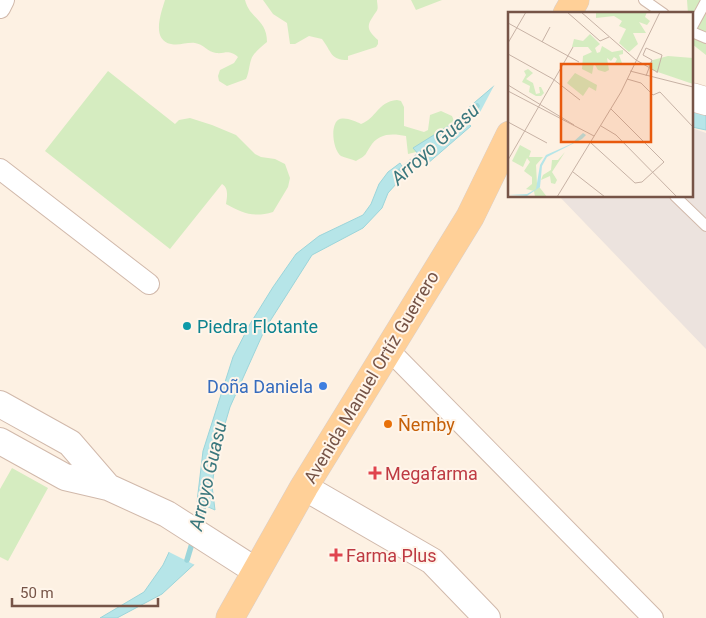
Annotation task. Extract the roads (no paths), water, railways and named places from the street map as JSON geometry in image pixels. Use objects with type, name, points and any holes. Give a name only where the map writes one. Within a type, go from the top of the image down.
[{"type":"main road","points":[[569,12],[575,0]]},
{"type":"main road","name":"Avenida Manuel Ortíz Guerrero","points":[[231,617],[304,487],[470,217],[508,139]]},
{"type":"street","points":[[0,8],[4,0]]},
{"type":"street","points":[[0,169],[149,284]]},
{"type":"street","points":[[388,349],[653,618]]},
{"type":"street","points":[[0,404],[70,443],[108,487]]},
{"type":"street","points":[[0,441],[65,477],[108,487],[167,514],[256,571]]},
{"type":"street","points":[[304,487],[432,561],[486,618]]},
{"type":"lane","points":[[644,0],[661,12]]},
{"type":"lane","points":[[694,23],[706,1]]},
{"type":"lane","points":[[694,33],[706,38]]},
{"type":"lane","points":[[677,198],[706,226]]},
{"type":"water","points":[[501,80],[484,120],[468,108]]},
{"type":"water","points":[[694,111],[706,115],[706,130],[694,127]]},
{"type":"water","points":[[461,118],[471,126],[427,164],[413,148]]},
{"type":"water","points":[[400,163],[406,173],[388,193],[382,208],[363,228],[312,255],[265,329],[230,407],[217,451],[212,486],[215,510],[197,502],[203,451],[233,357],[250,324],[296,254],[319,236],[363,215],[371,204],[379,184],[388,172]]},
{"type":"water","points":[[172,546],[200,559],[162,594],[117,618],[100,618],[144,592],[163,565]]},
{"type":"waterway","name":"Arroyo Guasu","points":[[457,123],[477,106]]},
{"type":"waterway","name":"Arroyo Guasu","points":[[398,173],[424,151]]},
{"type":"waterway","name":"Arroyo Guasu","points":[[197,526],[206,499]]},
{"type":"waterway","name":"Arroyo Guasu","points":[[187,560],[193,540]]},
{"type":"place","name":"Piedra Flotante","points":[[187,326]]},
{"type":"place","name":"Doña Daniela","points":[[323,386]]},
{"type":"place","name":"Ñemby","points":[[388,424]]},
{"type":"place","name":"Megafarma","points":[[375,473]]},
{"type":"place","name":"Farma Plus","points":[[336,555]]}]
